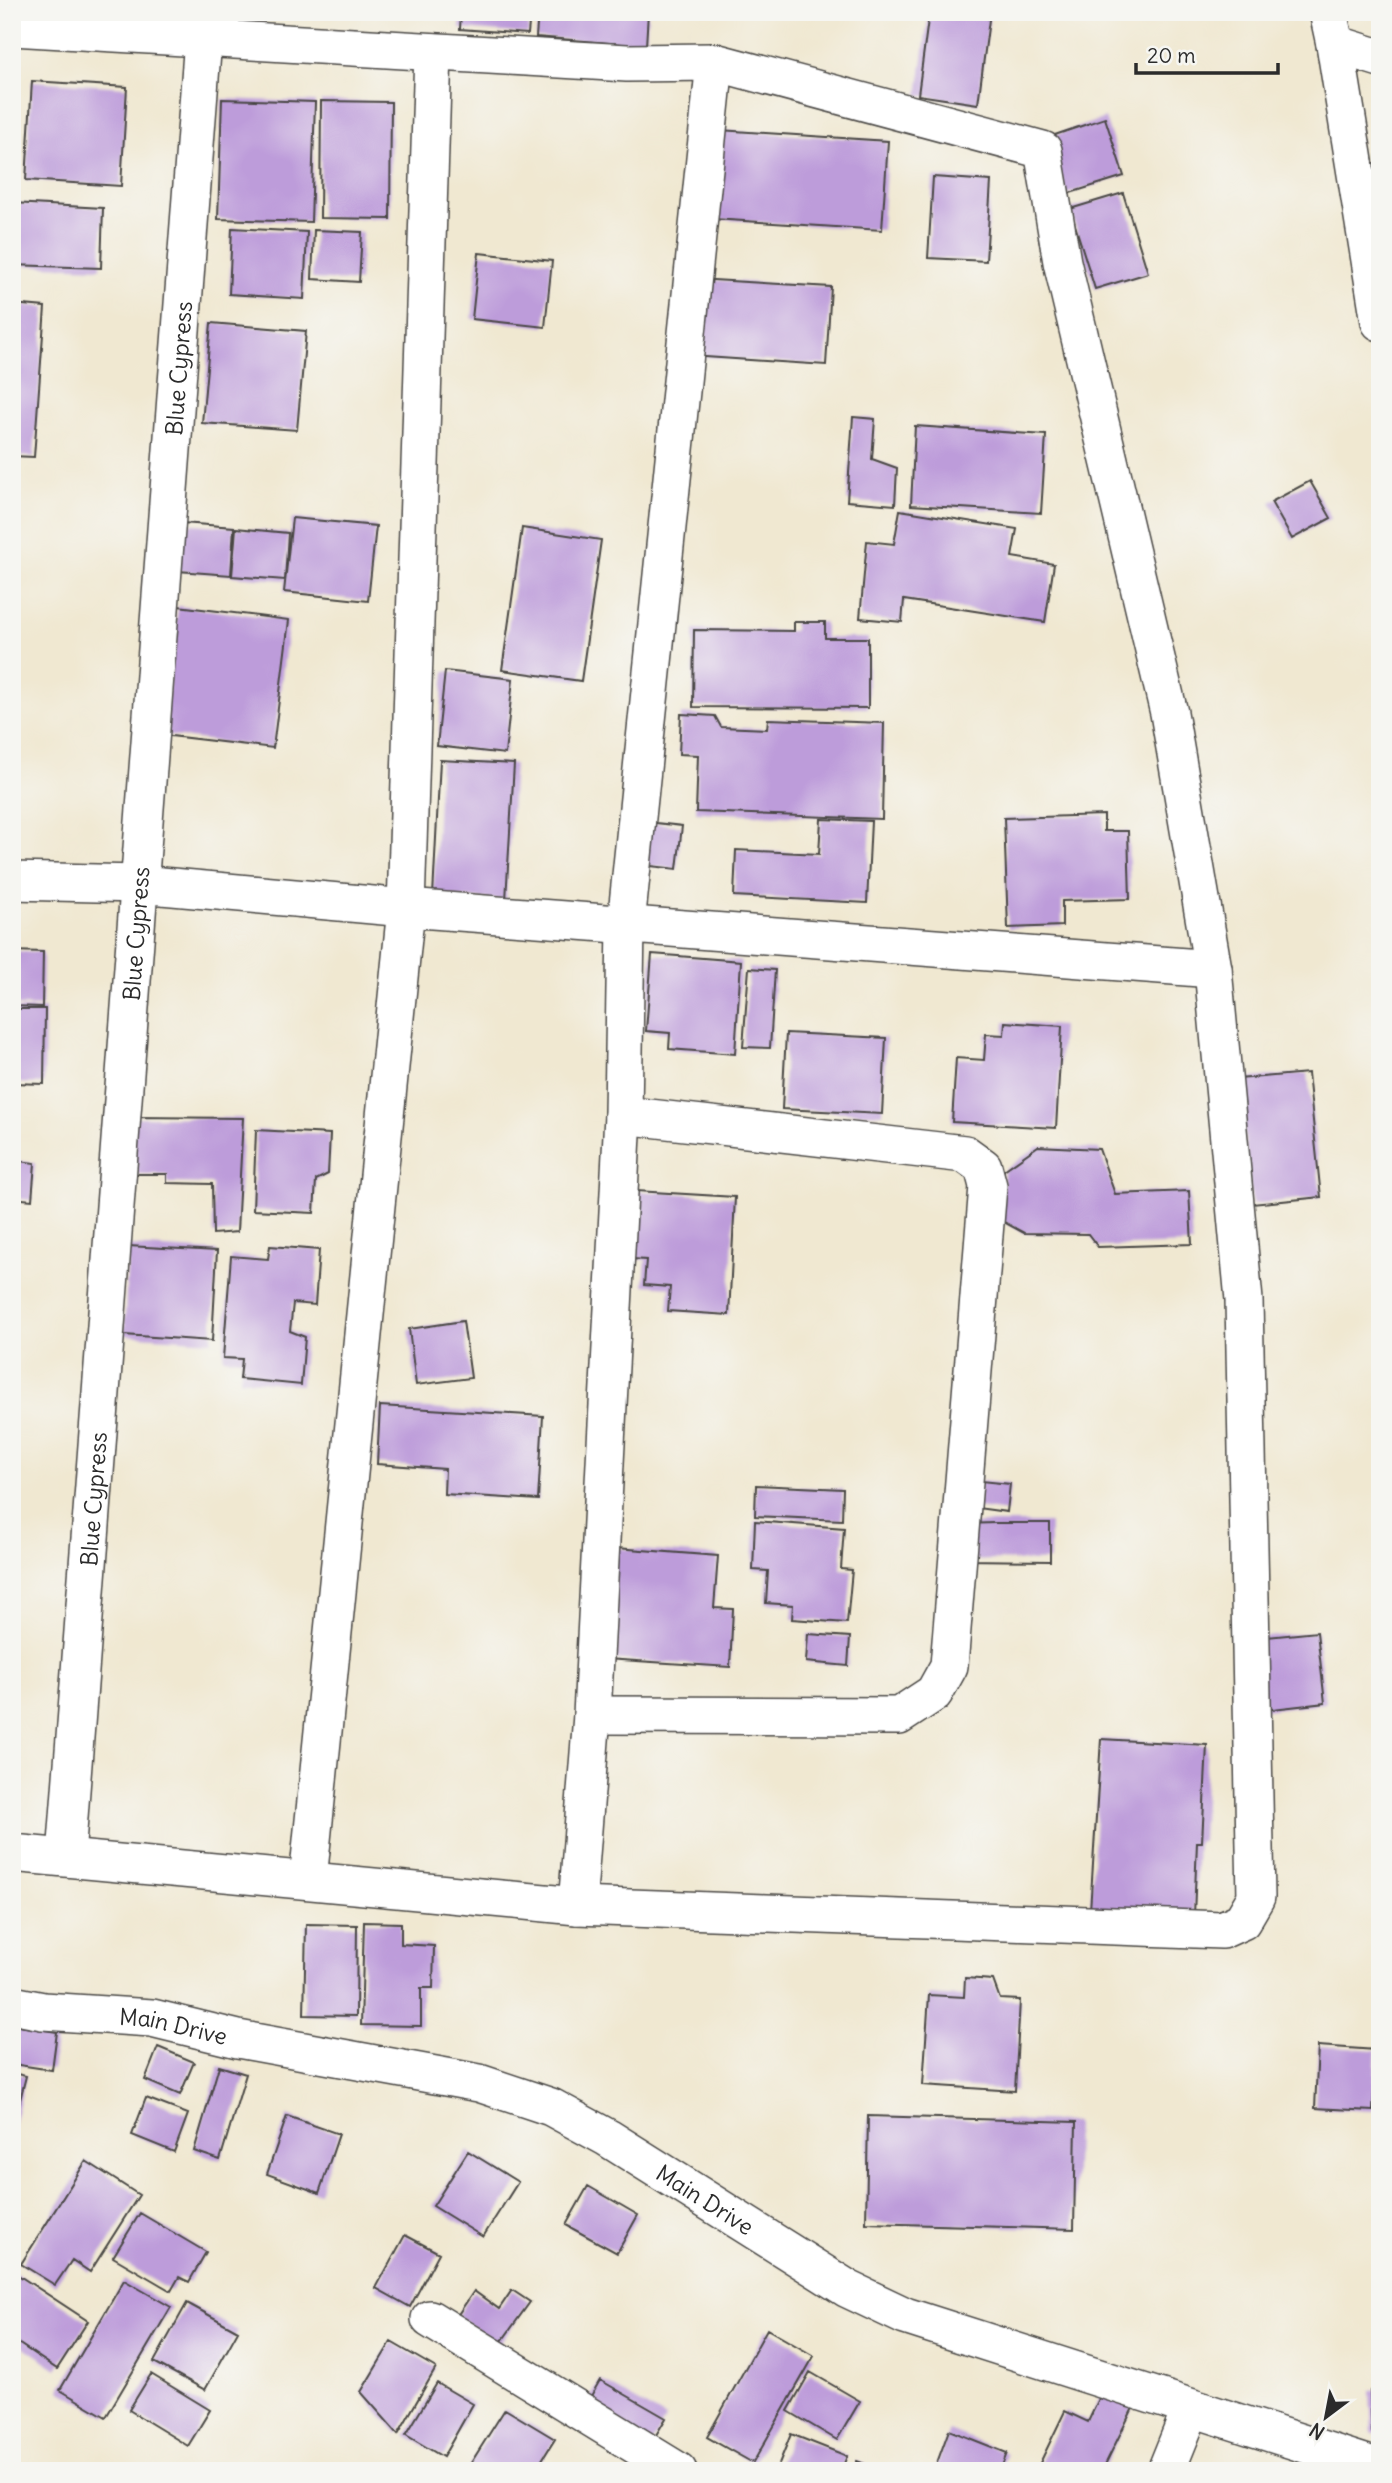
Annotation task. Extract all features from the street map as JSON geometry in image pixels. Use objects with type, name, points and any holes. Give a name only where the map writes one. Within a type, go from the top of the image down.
[{"type":"street","points":[[12,27],[204,25],[433,52],[627,63],[715,62],[1043,150],[1062,262],[1169,713],[1213,970],[1244,1300],[1256,1897],[1242,1922],[1222,1930],[577,1906],[12,1853]]},
{"type":"street","name":"Blue Cypress","points":[[66,1857],[204,25]]},
{"type":"street","points":[[1331,28],[1380,58]]},
{"type":"street","points":[[1331,28],[1380,322]]},
{"type":"street","points":[[308,1880],[407,908],[433,52]]},
{"type":"street","points":[[577,1906],[592,1715],[623,1115],[626,925],[715,62]]},
{"type":"street","points":[[12,881],[139,884],[407,908],[1213,970]]},
{"type":"street","points":[[592,1715],[899,1716],[934,1693],[949,1666],[988,1186],[983,1167],[965,1154],[623,1115]]},
{"type":"street","name":"Main Drive","points":[[12,2006],[43,2011],[152,2018],[239,2039],[479,2083],[551,2107],[608,2138],[848,2289],[905,2316],[1380,2468]]},
{"type":"street","points":[[430,2319],[678,2471]]},
{"type":"street","points":[[1166,2471],[1191,2409]]},
{"type":"building","points":[[461,12],[530,12],[528,34],[460,29]]},
{"type":"building","points":[[538,12],[648,12],[646,46],[536,37]]},
{"type":"building","points":[[929,12],[990,12],[978,104],[918,95]]},
{"type":"building","points":[[32,81],[127,87],[121,186],[26,180]]},
{"type":"building","points":[[222,99],[315,102],[311,222],[218,219]]},
{"type":"building","points":[[321,101],[391,102],[390,219],[320,218]]},
{"type":"building","points":[[1105,118],[1124,176],[1067,194],[1049,137]]},
{"type":"building","points":[[719,130],[888,141],[882,230],[713,219]]},
{"type":"building","points":[[933,177],[991,181],[986,261],[928,258]]},
{"type":"building","points":[[1123,193],[1148,273],[1095,289],[1070,209]]},
{"type":"building","points":[[12,203],[103,208],[101,268],[12,265]]},
{"type":"building","points":[[232,228],[307,232],[304,299],[229,294]]},
{"type":"building","points":[[314,230],[362,232],[359,282],[312,279]]},
{"type":"building","points":[[479,253],[552,261],[545,327],[472,319]]},
{"type":"building","points":[[696,279],[831,287],[826,365],[691,356]]},
{"type":"building","points":[[12,304],[45,307],[34,457],[12,456]]},
{"type":"building","points":[[211,323],[306,331],[297,430],[202,423]]},
{"type":"building","points":[[853,417],[875,419],[872,459],[897,468],[895,505],[847,501]]},
{"type":"building","points":[[915,426],[1046,435],[1041,513],[911,505]]},
{"type":"building","points":[[1310,481],[1331,518],[1292,539],[1271,502]]},
{"type":"building","points":[[900,510],[1017,529],[1012,557],[1054,564],[1045,622],[904,600],[902,622],[860,618],[867,541],[894,544]]},
{"type":"building","points":[[292,518],[376,526],[368,601],[284,592]]},
{"type":"building","points":[[182,523],[234,527],[231,575],[178,571]]},
{"type":"building","points":[[236,528],[288,533],[285,580],[232,576]]},
{"type":"building","points":[[522,528],[601,540],[581,681],[502,670]]},
{"type":"building","points":[[178,606],[289,620],[273,748],[163,735]]},
{"type":"building","points":[[794,622],[825,622],[825,638],[868,638],[868,708],[693,707],[694,630],[794,631]]},
{"type":"building","points":[[445,671],[513,679],[505,754],[437,746]]},
{"type":"building","points":[[681,714],[715,716],[721,727],[767,729],[768,719],[884,723],[882,819],[696,812],[698,755],[679,754]]},
{"type":"building","points":[[440,760],[514,764],[506,900],[433,896]]},
{"type":"building","points":[[1104,815],[1104,831],[1128,831],[1130,899],[1062,901],[1062,926],[1008,928],[1004,818]]},
{"type":"building","points":[[821,819],[871,821],[867,903],[734,896],[736,850],[819,854]]},
{"type":"building","points":[[647,822],[682,826],[677,869],[642,865]]},
{"type":"building","points":[[12,951],[43,952],[42,1007],[12,1006]]},
{"type":"building","points":[[652,954],[741,961],[735,1054],[669,1049],[670,1033],[646,1031]]},
{"type":"building","points":[[749,968],[775,970],[770,1048],[743,1047]]},
{"type":"building","points":[[12,1009],[45,1009],[44,1084],[12,1083]]},
{"type":"building","points":[[1005,1022],[1062,1026],[1056,1128],[952,1122],[956,1058],[984,1060],[986,1034],[1004,1035]]},
{"type":"building","points":[[786,1033],[886,1038],[882,1114],[782,1109]]},
{"type":"building","points":[[1308,1073],[1321,1197],[1252,1204],[1238,1079]]},
{"type":"building","points":[[133,1117],[243,1118],[237,1232],[213,1234],[212,1184],[167,1183],[167,1174],[127,1174]]},
{"type":"building","points":[[256,1130],[330,1134],[328,1174],[316,1180],[314,1213],[253,1210]]},
{"type":"building","points":[[1038,1146],[1099,1149],[1115,1194],[1189,1191],[1192,1244],[1098,1247],[1088,1234],[1024,1233],[1000,1220],[1004,1170]]},
{"type":"building","points":[[12,1160],[35,1163],[32,1200],[12,1198]]},
{"type":"building","points":[[636,1191],[735,1197],[729,1315],[668,1311],[670,1287],[644,1285],[646,1260],[632,1259]]},
{"type":"building","points":[[128,1246],[217,1251],[212,1341],[124,1335]]},
{"type":"building","points":[[270,1246],[319,1250],[315,1305],[293,1303],[290,1331],[305,1337],[301,1385],[240,1379],[242,1359],[223,1358],[231,1256],[268,1259]]},
{"type":"building","points":[[463,1321],[471,1378],[416,1385],[409,1329]]},
{"type":"building","points":[[380,1406],[543,1416],[538,1500],[444,1494],[445,1469],[377,1464]]},
{"type":"building","points":[[981,1481],[1010,1484],[1007,1512],[977,1508]]},
{"type":"building","points":[[756,1485],[843,1489],[842,1520],[755,1516]]},
{"type":"building","points":[[755,1521],[844,1528],[841,1569],[852,1570],[847,1623],[792,1619],[793,1605],[766,1603],[768,1571],[753,1570]]},
{"type":"building","points":[[1050,1523],[1050,1561],[964,1560],[964,1524]]},
{"type":"building","points":[[616,1548],[718,1556],[714,1608],[733,1609],[730,1667],[606,1659]]},
{"type":"building","points":[[1317,1632],[1325,1703],[1264,1710],[1256,1638]]},
{"type":"building","points":[[808,1634],[850,1637],[848,1666],[806,1662]]},
{"type":"building","points":[[1101,1739],[1207,1745],[1202,1842],[1197,1842],[1194,1916],[1090,1911]]},
{"type":"building","points":[[364,1922],[401,1923],[401,1944],[434,1946],[433,1988],[421,1988],[421,2026],[361,2025]]},
{"type":"building","points":[[306,1924],[357,1925],[356,2016],[304,2015]]},
{"type":"building","points":[[965,1978],[993,1980],[1000,1999],[1020,2000],[1015,2091],[923,2085],[929,1995],[964,1997]]},
{"type":"building","points":[[12,2025],[57,2032],[52,2070],[12,2064]]},
{"type":"building","points":[[1318,2046],[1376,2050],[1373,2111],[1315,2108]]},
{"type":"building","points":[[158,2047],[194,2062],[180,2095],[145,2080]]},
{"type":"building","points":[[219,2066],[246,2074],[220,2160],[194,2151]]},
{"type":"building","points":[[12,2073],[26,2076],[13,2128],[12,2127]]},
{"type":"building","points":[[146,2098],[188,2114],[174,2152],[132,2135]]},
{"type":"building","points":[[287,2116],[339,2134],[319,2193],[267,2174]]},
{"type":"building","points":[[868,2116],[1076,2122],[1074,2229],[866,2223]]},
{"type":"building","points":[[468,2151],[518,2182],[483,2237],[433,2206]]},
{"type":"building","points":[[86,2161],[139,2195],[90,2272],[72,2260],[55,2285],[21,2264]]},
{"type":"building","points":[[588,2186],[638,2215],[617,2253],[566,2225]]},
{"type":"building","points":[[140,2213],[206,2252],[189,2282],[179,2277],[171,2291],[113,2257]]},
{"type":"building","points":[[405,2235],[439,2253],[410,2307],[376,2288]]},
{"type":"building","points":[[12,2271],[88,2321],[57,2369],[12,2339]]},
{"type":"building","points":[[124,2280],[171,2307],[106,2417],[60,2390]]},
{"type":"building","points":[[512,2290],[530,2302],[499,2345],[457,2316],[474,2291],[499,2309]]},
{"type":"building","points":[[187,2303],[238,2331],[205,2390],[154,2362]]},
{"type":"building","points":[[767,2329],[814,2356],[753,2463],[707,2437]]},
{"type":"building","points":[[391,2342],[436,2368],[398,2434],[361,2392]]},
{"type":"building","points":[[810,2372],[860,2401],[837,2440],[788,2411]]},
{"type":"building","points":[[151,2374],[210,2410],[188,2446],[129,2410]]},
{"type":"building","points":[[600,2380],[666,2418],[649,2447],[583,2410]]},
{"type":"building","points":[[437,2383],[473,2404],[443,2457],[406,2435]]},
{"type":"building","points":[[1103,2390],[1134,2406],[1102,2471],[1051,2471],[1039,2465],[1065,2411],[1088,2422]]},
{"type":"building","points":[[1380,2390],[1380,2432],[1372,2432],[1370,2391]]},
{"type":"building","points":[[505,2409],[555,2439],[535,2471],[476,2471],[469,2466]]},
{"type":"building","points":[[949,2430],[1007,2453],[1000,2471],[934,2471]]},
{"type":"building","points":[[791,2434],[847,2456],[841,2471],[776,2471]]},
{"type":"building","points":[[857,2461],[883,2471],[853,2471]]}]
